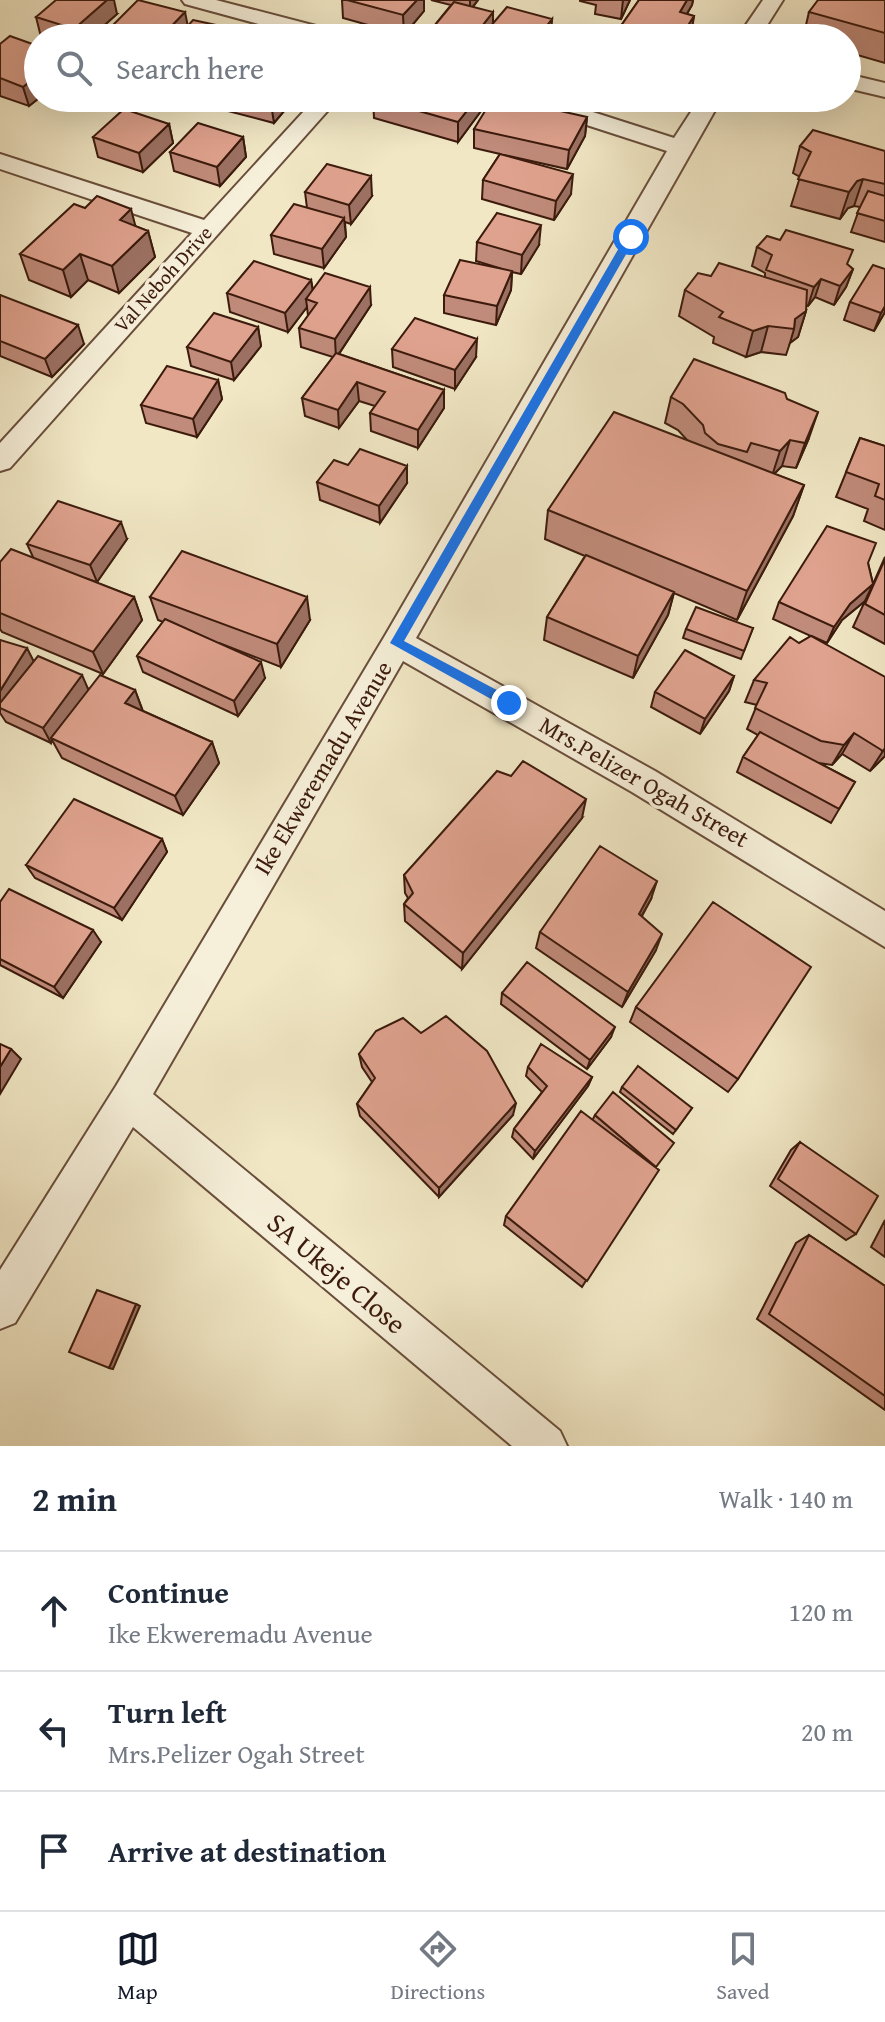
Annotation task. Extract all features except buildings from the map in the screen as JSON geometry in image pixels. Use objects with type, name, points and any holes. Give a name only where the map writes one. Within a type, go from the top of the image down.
[{"type":"street","points":[[192,0],[282,24]]},
{"type":"street","points":[[756,24],[769,1]]},
{"type":"street","points":[[861,84],[885,90]]},
{"type":"street","name":"Val Neboh Drive","points":[[0,461],[12,430],[208,230],[315,112]]},
{"type":"street","points":[[570,112],[680,148]]},
{"type":"street","name":"Ike Ekweremadu Avenue","points":[[0,1308],[129,1099],[397,643],[702,112]]},
{"type":"street","points":[[0,161],[208,230]]},
{"type":"street","name":"Mrs.Pelizer Ogah Street","points":[[397,643],[710,818],[885,930]]},
{"type":"street","name":"SA Ukeje Close","points":[[129,1099],[545,1446]]},
{"type":"route","points":[[509,703],[397,643],[631,237]]}]
